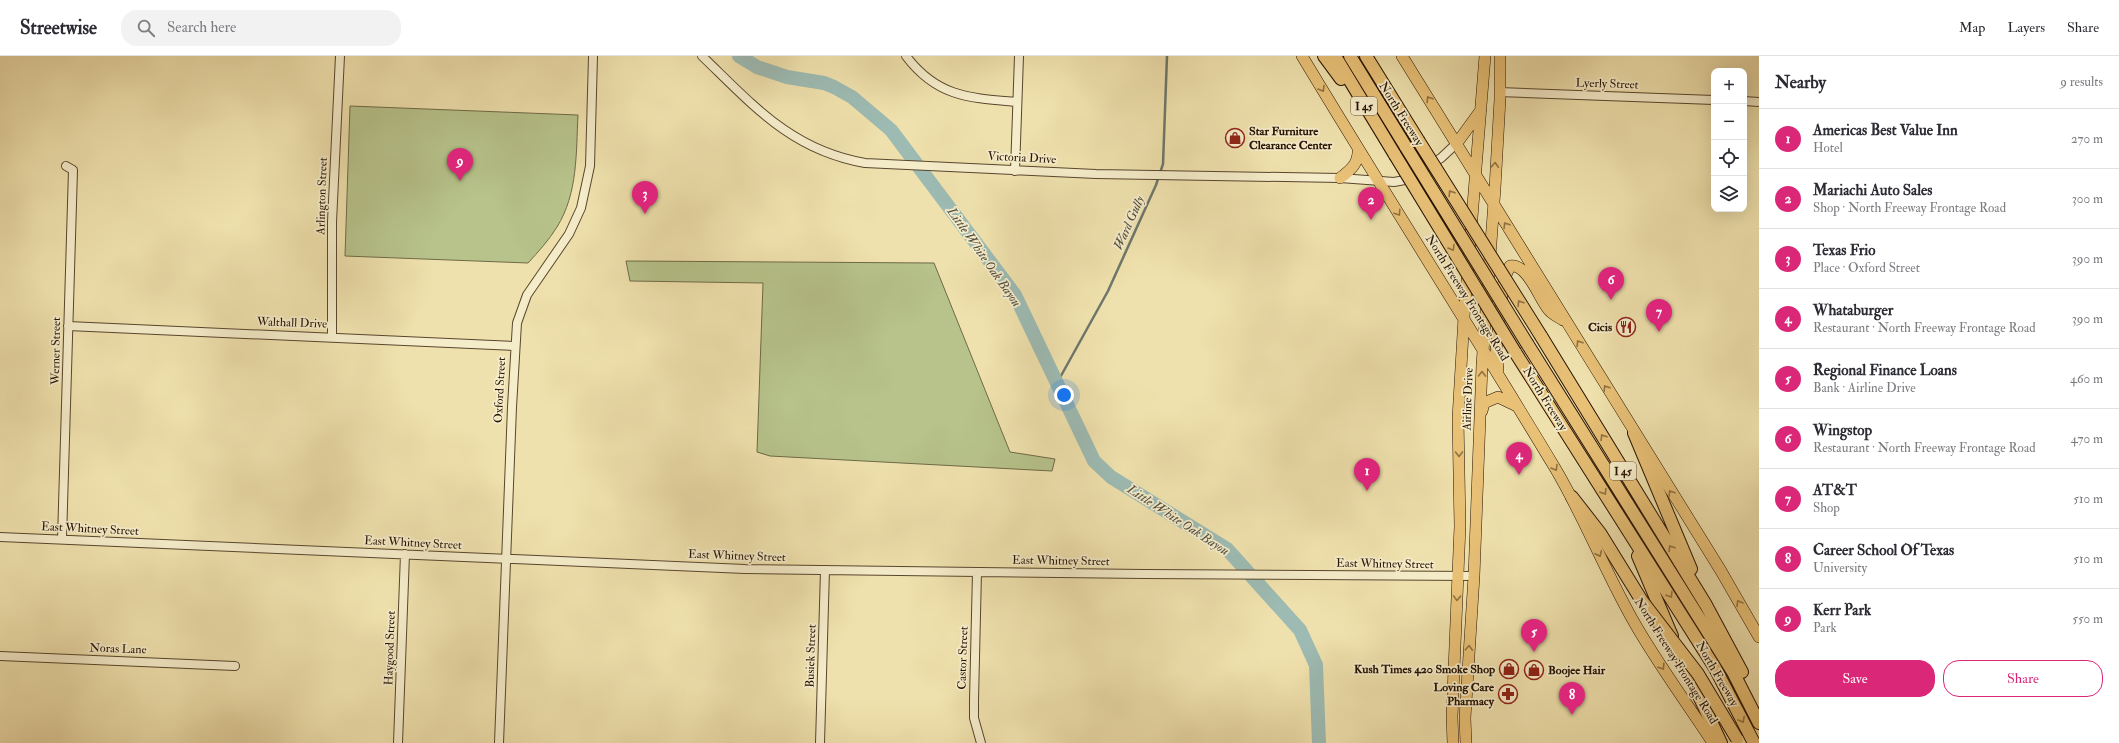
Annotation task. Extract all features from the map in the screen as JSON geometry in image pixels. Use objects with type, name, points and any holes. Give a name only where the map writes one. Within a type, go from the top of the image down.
[{"type":"highway","points":[[1324,56],[1377,127]]},
{"type":"highway","name":"North Freeway","points":[[1335,56],[1515,352],[1715,668],[1754,743]]},
{"type":"highway","name":"North Freeway","points":[[1350,56],[1729,665],[1759,724]]},
{"type":"highway","name":"North Freeway","points":[[1368,59],[1541,336],[1706,605],[1759,705]]},
{"type":"highway","points":[[1634,433],[1706,605]]},
{"type":"highway","points":[[1572,498],[1600,533],[1642,601],[1698,674],[1738,741]]},
{"type":"highway","points":[[1626,527],[1657,603],[1721,743]]},
{"type":"main road","name":"North Freeway Frontage Road","points":[[1302,56],[1376,181],[1483,348],[1572,498],[1608,574],[1638,629],[1713,743]]},
{"type":"main road","points":[[1402,56],[1457,143],[1475,175],[1634,433],[1721,571],[1759,637]]},
{"type":"main road","name":"Airline Drive","points":[[1466,743],[1465,718],[1474,576],[1483,348],[1500,99],[1500,56]]},
{"type":"main road","points":[[1485,58],[1493,73],[1492,88],[1499,92]]},
{"type":"main road","name":"Airline Drive","points":[[1453,743],[1452,717],[1460,506],[1458,418],[1464,317],[1485,58]]},
{"type":"main road","points":[[1457,143],[1482,109]]},
{"type":"main road","points":[[1445,125],[1452,128],[1461,127],[1473,120]]},
{"type":"main road","points":[[1340,178],[1350,172],[1355,165],[1359,158],[1358,149]]},
{"type":"main road","points":[[1498,374],[1496,350],[1503,286],[1510,266],[1517,266],[1525,272],[1549,311],[1566,323]]},
{"type":"main road","points":[[1480,415],[1484,403],[1494,398],[1503,398],[1518,406]]},
{"type":"main road","points":[[1460,506],[1477,507]]},
{"type":"main road","points":[[1452,717],[1465,718]]},
{"type":"street","name":"Arlington Street","points":[[332,336],[332,222],[340,56]]},
{"type":"street","name":"Oxford Street","points":[[499,743],[514,346],[517,323],[527,295],[569,234],[581,208],[590,166],[593,56]]},
{"type":"street","name":"Victoria Drive","points":[[702,56],[762,113],[795,138],[816,149],[842,159],[865,163],[1168,175],[1340,178],[1394,182],[1405,180],[1441,158],[1457,143]]},
{"type":"street","points":[[906,56],[915,68],[941,89],[974,99],[1017,102]]},
{"type":"street","points":[[1015,170],[1019,56]]},
{"type":"street","name":"Lyerly Street","points":[[1499,92],[1711,100]]},
{"type":"street","points":[[1747,101],[1759,102]]},
{"type":"street","name":"Werner Street","points":[[62,539],[73,170],[66,166]]},
{"type":"street","name":"Walthall Drive","points":[[68,326],[332,336],[514,346]]},
{"type":"street","name":"East Whitney Street","points":[[0,537],[505,559],[825,570],[1474,576]]},
{"type":"street","name":"Haygood Street","points":[[398,743],[405,554]]},
{"type":"street","name":"Busiek Street","points":[[820,743],[825,570]]},
{"type":"street","name":"Castor Street","points":[[977,572],[974,718],[981,743]]},
{"type":"street","name":"Noras Lane","points":[[0,656],[235,666]]},
{"type":"green space","points":[[350,106],[578,115],[575,172],[569,200],[557,227],[528,263],[345,256]]},
{"type":"green space","points":[[626,261],[934,263],[1010,452],[1055,459],[1052,471],[770,456],[757,452],[763,283],[630,281]]},
{"type":"waterway","name":"Ward Gully","points":[[739,56],[757,67],[787,77],[824,83],[834,87],[852,97],[891,130],[1015,295],[1094,461],[1111,477],[1227,549],[1300,630],[1316,665],[1319,743]]},
{"type":"waterway","name":"Ward Gully","points":[[1057,383],[1108,291],[1156,185],[1163,164],[1167,56]]},
{"type":"place","name":"Star Furniture Clearance Center","points":[[1235,138]]},
{"type":"place","name":"Kerr Park","points":[[460,181]]},
{"type":"place","name":"Texas Frio","points":[[645,214]]},
{"type":"place","name":"Mariachi Auto Sales","points":[[1371,220]]},
{"type":"place","name":"Wingstop","points":[[1611,300]]},
{"type":"place","name":"Cicis","points":[[1626,327]]},
{"type":"place","name":"AT&T","points":[[1659,332]]},
{"type":"place","name":"Whataburger","points":[[1519,475]]},
{"type":"place","name":"Americas Best Value Inn","points":[[1367,491]]},
{"type":"place","name":"Regional Finance Loans","points":[[1534,652]]},
{"type":"place","name":"Kush Times 420 Smoke Shop","points":[[1509,669]]},
{"type":"place","name":"Boojee Hair","points":[[1534,670]]},
{"type":"place","name":"Loving Care Pharmacy","points":[[1508,694]]},
{"type":"place","name":"Career School Of Texas","points":[[1572,715]]},
{"type":"water label","name":"Little White Oak Bayou","points":[[984,257]]},
{"type":"water label","name":"Little White Oak Bayou","points":[[1178,520]]}]
